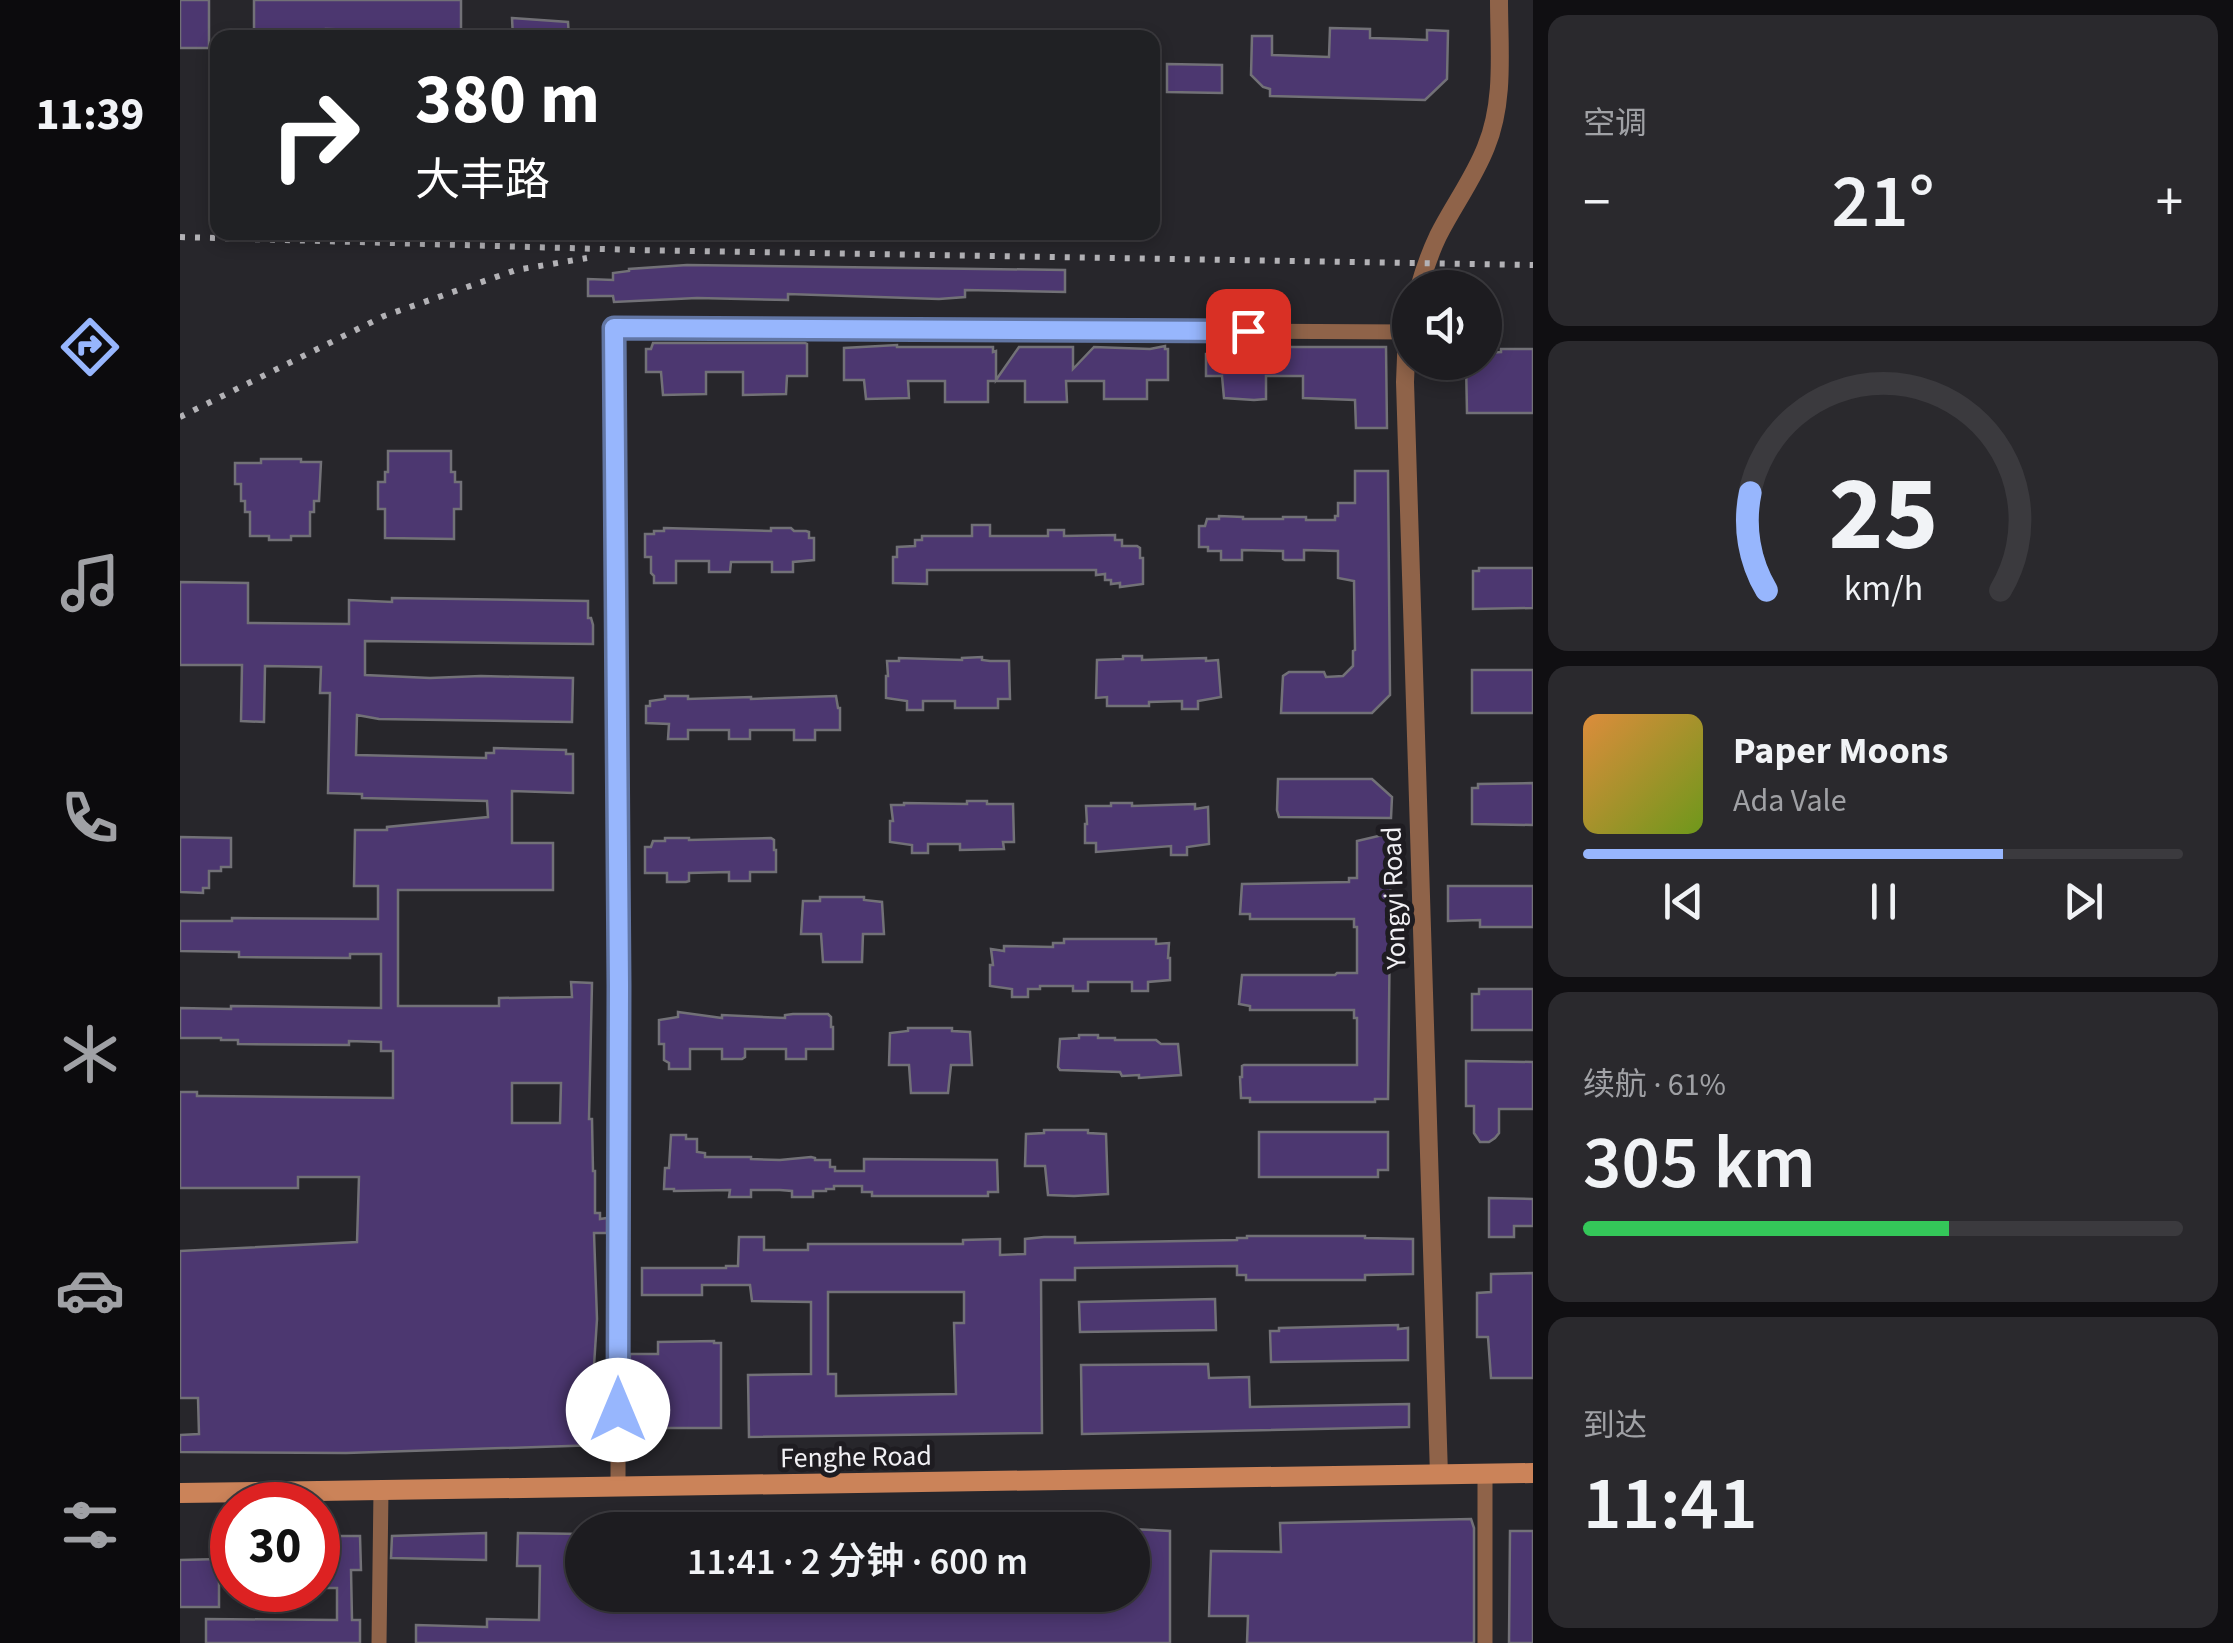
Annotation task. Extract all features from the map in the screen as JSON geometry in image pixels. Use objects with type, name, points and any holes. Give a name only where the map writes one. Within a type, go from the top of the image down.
[{"type":"main road","name":"Fenghe Road","points":[[180,1493],[1533,1472]]},
{"type":"street","points":[[1426,270],[1438,236],[1487,146],[1495,118],[1498,0]]},
{"type":"street","points":[[618,1488],[614,328],[1392,328]]},
{"type":"street","name":"Yongyi Road","points":[[1407,380],[1440,1475]]},
{"type":"street","points":[[1485,1474],[1485,1643]]},
{"type":"street","points":[[379,1643],[380,1490]]},
{"type":"building","points":[[180,0],[209,0],[209,48],[180,48]]},
{"type":"building","points":[[254,0],[461,0],[461,30],[254,30]]},
{"type":"building","points":[[512,18],[568,22],[568,30],[513,30]]},
{"type":"building","points":[[1330,28],[1370,29],[1370,38],[1427,40],[1427,30],[1448,31],[1447,79],[1425,100],[1270,96],[1270,89],[1251,75],[1252,36],[1272,36],[1272,55],[1329,57]]},
{"type":"building","points":[[1167,64],[1222,65],[1222,93],[1167,92]]},
{"type":"building","points":[[687,265],[1065,270],[1065,292],[965,290],[965,297],[939,299],[788,294],[788,300],[697,298],[614,302],[613,296],[588,296],[588,279],[613,280],[613,273],[629,269]]},
{"type":"building","points":[[653,343],[805,343],[807,376],[787,376],[786,394],[743,395],[743,372],[706,372],[706,394],[663,395],[661,372],[646,372],[646,349],[651,349]]},
{"type":"building","points":[[1165,346],[1168,380],[1147,380],[1147,399],[1104,399],[1104,381],[1066,381],[1067,402],[1025,402],[1025,381],[988,381],[988,402],[945,402],[945,381],[908,381],[909,398],[866,399],[864,380],[844,380],[844,348],[993,347],[996,380],[1019,347],[1073,347],[1073,369],[1094,347]]},
{"type":"building","points":[[1386,347],[1387,428],[1356,428],[1355,400],[1303,398],[1303,376],[1266,376],[1266,399],[1254,400],[1224,398],[1222,376],[1206,376],[1206,354],[1212,354],[1212,349]]},
{"type":"building","points":[[1502,349],[1533,349],[1533,413],[1467,413],[1466,380],[1502,380]]},
{"type":"building","points":[[388,451],[451,451],[451,472],[455,472],[455,482],[461,482],[461,509],[454,509],[454,539],[385,538],[385,509],[378,509],[378,482],[385,482]]},
{"type":"building","points":[[261,459],[321,462],[319,501],[314,501],[314,512],[310,512],[310,536],[269,540],[269,536],[250,536],[250,512],[245,512],[245,501],[241,501],[241,484],[235,484],[235,463],[261,463]]},
{"type":"building","points":[[1355,471],[1388,471],[1390,695],[1372,713],[1281,713],[1283,676],[1289,672],[1343,676],[1353,666],[1354,581],[1338,578],[1338,551],[1304,550],[1304,560],[1285,560],[1283,551],[1242,550],[1242,560],[1221,560],[1221,551],[1199,547],[1199,526],[1219,516],[1335,520],[1338,503],[1355,503]]},
{"type":"building","points":[[972,525],[990,525],[990,536],[1048,536],[1048,530],[1064,530],[1064,536],[1115,535],[1115,540],[1122,540],[1122,546],[1140,548],[1143,584],[1120,587],[1120,583],[1105,580],[1105,574],[1096,575],[1096,570],[927,570],[927,584],[893,583],[897,547],[915,546],[915,540],[922,540],[922,536],[972,536]]},
{"type":"building","points":[[664,528],[806,531],[809,538],[814,538],[814,560],[793,562],[793,572],[772,572],[772,562],[731,562],[730,572],[709,572],[709,561],[676,561],[676,583],[654,583],[651,557],[645,557],[645,534]]},
{"type":"building","points":[[1533,568],[1533,608],[1473,609],[1473,571]]},
{"type":"building","points":[[180,582],[248,583],[248,623],[349,624],[349,600],[588,601],[593,644],[365,641],[365,675],[573,678],[572,722],[379,719],[357,715],[356,755],[486,758],[486,753],[494,753],[494,748],[566,750],[566,754],[573,754],[573,793],[512,791],[512,843],[553,843],[553,890],[398,890],[398,1006],[499,1006],[499,998],[572,997],[571,982],[592,983],[589,1119],[595,1213],[600,1213],[600,1219],[607,1218],[607,1233],[594,1233],[594,1366],[598,1367],[599,1445],[346,1453],[180,1452],[180,1435],[199,1434],[198,1398],[180,1398],[180,1251],[357,1242],[359,1177],[298,1177],[298,1188],[180,1188],[180,1092],[197,1092],[197,1096],[393,1098],[393,1051],[381,1051],[381,1042],[238,1044],[238,1040],[221,1038],[180,1038],[180,1008],[381,1008],[381,954],[350,954],[350,958],[239,957],[239,952],[180,951],[180,921],[378,919],[378,886],[354,886],[355,830],[387,830],[488,817],[487,801],[362,798],[362,794],[328,793],[330,693],[320,693],[321,667],[265,666],[264,722],[241,721],[242,665],[180,665]],"holes":[[[512,1083],[561,1083],[560,1123],[512,1123]]]},
{"type":"building","points":[[1142,656],[1142,660],[1218,660],[1221,697],[1198,701],[1198,709],[1182,709],[1182,701],[1107,706],[1107,697],[1096,698],[1097,660]]},
{"type":"building","points":[[982,657],[1009,661],[1010,699],[998,699],[998,708],[955,708],[955,701],[923,701],[923,710],[907,710],[907,701],[886,698],[887,661]]},
{"type":"building","points":[[1472,670],[1533,670],[1533,713],[1472,713]]},
{"type":"building","points":[[665,696],[836,696],[840,730],[815,730],[815,740],[794,740],[794,730],[750,730],[750,739],[729,739],[729,730],[688,730],[688,739],[668,739],[669,724],[646,723],[646,706]]},
{"type":"building","points":[[1278,779],[1372,779],[1392,797],[1391,818],[1279,817]]},
{"type":"building","points":[[1533,783],[1533,825],[1472,824],[1472,788],[1478,788],[1478,784]]},
{"type":"building","points":[[967,801],[1013,804],[1014,842],[1003,842],[1004,849],[960,850],[960,844],[928,844],[928,853],[912,853],[912,845],[890,842],[891,805]]},
{"type":"building","points":[[1111,803],[1208,807],[1209,844],[1187,847],[1187,855],[1171,855],[1171,846],[1096,852],[1096,843],[1085,843],[1086,806]]},
{"type":"building","points":[[1391,833],[1388,1099],[1250,1102],[1250,1098],[1241,1098],[1244,1065],[1357,1065],[1354,1010],[1250,1010],[1250,1006],[1239,1004],[1242,975],[1357,973],[1354,919],[1250,919],[1250,914],[1240,914],[1242,884],[1349,882],[1349,878],[1357,878],[1357,841]]},
{"type":"building","points":[[180,837],[231,838],[231,867],[209,871],[209,888],[203,888],[203,893],[180,892]]},
{"type":"building","points":[[665,838],[771,838],[776,850],[776,872],[750,872],[750,881],[729,881],[729,872],[689,873],[689,881],[667,882],[667,873],[645,873],[645,847]]},
{"type":"building","points":[[1448,886],[1533,886],[1533,927],[1480,927],[1480,920],[1448,921]]},
{"type":"building","points":[[820,897],[864,897],[882,902],[884,934],[863,934],[862,962],[823,962],[821,934],[801,934],[803,901],[820,901]]},
{"type":"building","points":[[1064,939],[1156,939],[1156,944],[1169,943],[1170,980],[1148,982],[1148,991],[1132,991],[1132,982],[1088,982],[1088,991],[1073,991],[1073,986],[1040,986],[1028,989],[1028,997],[1012,997],[1012,989],[990,986],[991,949],[1053,947],[1053,943],[1064,943]]},
{"type":"building","points":[[1479,989],[1533,989],[1533,1030],[1472,1030],[1472,994],[1479,994]]},
{"type":"building","points":[[678,1012],[722,1018],[828,1014],[833,1027],[833,1049],[806,1049],[806,1059],[786,1059],[786,1049],[745,1049],[742,1059],[722,1059],[722,1049],[690,1049],[690,1069],[669,1069],[664,1060],[664,1044],[659,1044],[659,1020],[678,1017]]},
{"type":"building","points":[[908,1028],[970,1032],[972,1065],[951,1065],[948,1093],[911,1093],[909,1065],[889,1065],[890,1033]]},
{"type":"building","points":[[1079,1035],[1178,1044],[1181,1075],[1139,1078],[1122,1076],[1120,1072],[1060,1070],[1060,1039]]},
{"type":"building","points":[[1466,1061],[1533,1062],[1533,1109],[1499,1109],[1499,1133],[1489,1142],[1480,1142],[1474,1133],[1474,1106],[1466,1106]]},
{"type":"building","points":[[1044,1130],[1106,1134],[1108,1194],[1048,1195],[1045,1166],[1025,1166],[1026,1134]]},
{"type":"building","points":[[1259,1132],[1388,1132],[1388,1170],[1378,1170],[1378,1177],[1259,1177]]},
{"type":"building","points":[[671,1135],[697,1139],[697,1152],[705,1153],[705,1157],[811,1157],[830,1160],[835,1171],[864,1171],[864,1159],[997,1160],[998,1192],[988,1192],[988,1196],[872,1196],[872,1192],[862,1192],[862,1186],[834,1186],[826,1191],[813,1191],[813,1197],[792,1197],[792,1191],[751,1190],[751,1197],[729,1197],[730,1190],[674,1191],[664,1189]]},
{"type":"building","points":[[1489,1198],[1533,1199],[1533,1226],[1514,1226],[1514,1237],[1489,1237]]},
{"type":"building","points":[[739,1237],[764,1237],[764,1250],[808,1250],[808,1244],[963,1244],[963,1240],[1000,1239],[1000,1255],[1025,1254],[1025,1239],[1044,1237],[1075,1237],[1075,1243],[1413,1239],[1413,1274],[1365,1275],[1365,1280],[1246,1280],[1246,1275],[1237,1275],[1237,1266],[1075,1268],[1075,1280],[1041,1280],[1042,1433],[749,1437],[748,1375],[811,1374],[811,1302],[752,1301],[750,1285],[702,1285],[702,1295],[642,1295],[642,1268],[738,1266]],"holes":[[[828,1292],[964,1292],[964,1323],[954,1323],[956,1394],[836,1396],[836,1374],[828,1374]]]},
{"type":"building","points":[[1533,1273],[1533,1378],[1491,1378],[1488,1337],[1477,1337],[1477,1293],[1491,1292],[1491,1274]]},
{"type":"building","points":[[1215,1299],[1216,1330],[1080,1332],[1079,1302]]},
{"type":"building","points":[[1398,1325],[1398,1329],[1408,1328],[1408,1360],[1271,1362],[1270,1331],[1279,1328]]},
{"type":"building","points":[[658,1342],[721,1343],[721,1428],[651,1428],[651,1374],[629,1374],[630,1354],[658,1354]]},
{"type":"building","points":[[1208,1364],[1209,1378],[1249,1377],[1250,1407],[1409,1404],[1409,1427],[1082,1434],[1081,1365]]},
{"type":"building","points":[[1471,1519],[1474,1643],[1247,1643],[1248,1616],[1209,1616],[1211,1551],[1281,1552],[1280,1523]]},
{"type":"building","points":[[1150,1530],[1170,1531],[1170,1643],[416,1643],[416,1625],[487,1627],[487,1619],[539,1620],[540,1566],[517,1566],[518,1533],[565,1534],[565,1612],[1150,1612]]},
{"type":"building","points":[[1510,1531],[1533,1531],[1533,1643],[1509,1643]]},
{"type":"building","points":[[486,1533],[486,1560],[391,1558],[392,1536]]},
{"type":"building","points":[[340,1536],[360,1536],[361,1570],[351,1570],[352,1620],[360,1620],[360,1643],[206,1643],[206,1619],[337,1620]]},
{"type":"building","points":[[210,1559],[210,1607],[180,1607],[180,1560]]},
{"type":"railway","points":[[180,237],[210,238]]},
{"type":"railway","points":[[285,240],[1533,265]]},
{"type":"railway","points":[[180,417],[384,316],[516,270],[587,258]]},
{"type":"route","points":[[618,1410],[614,328],[1248,331]]}]
